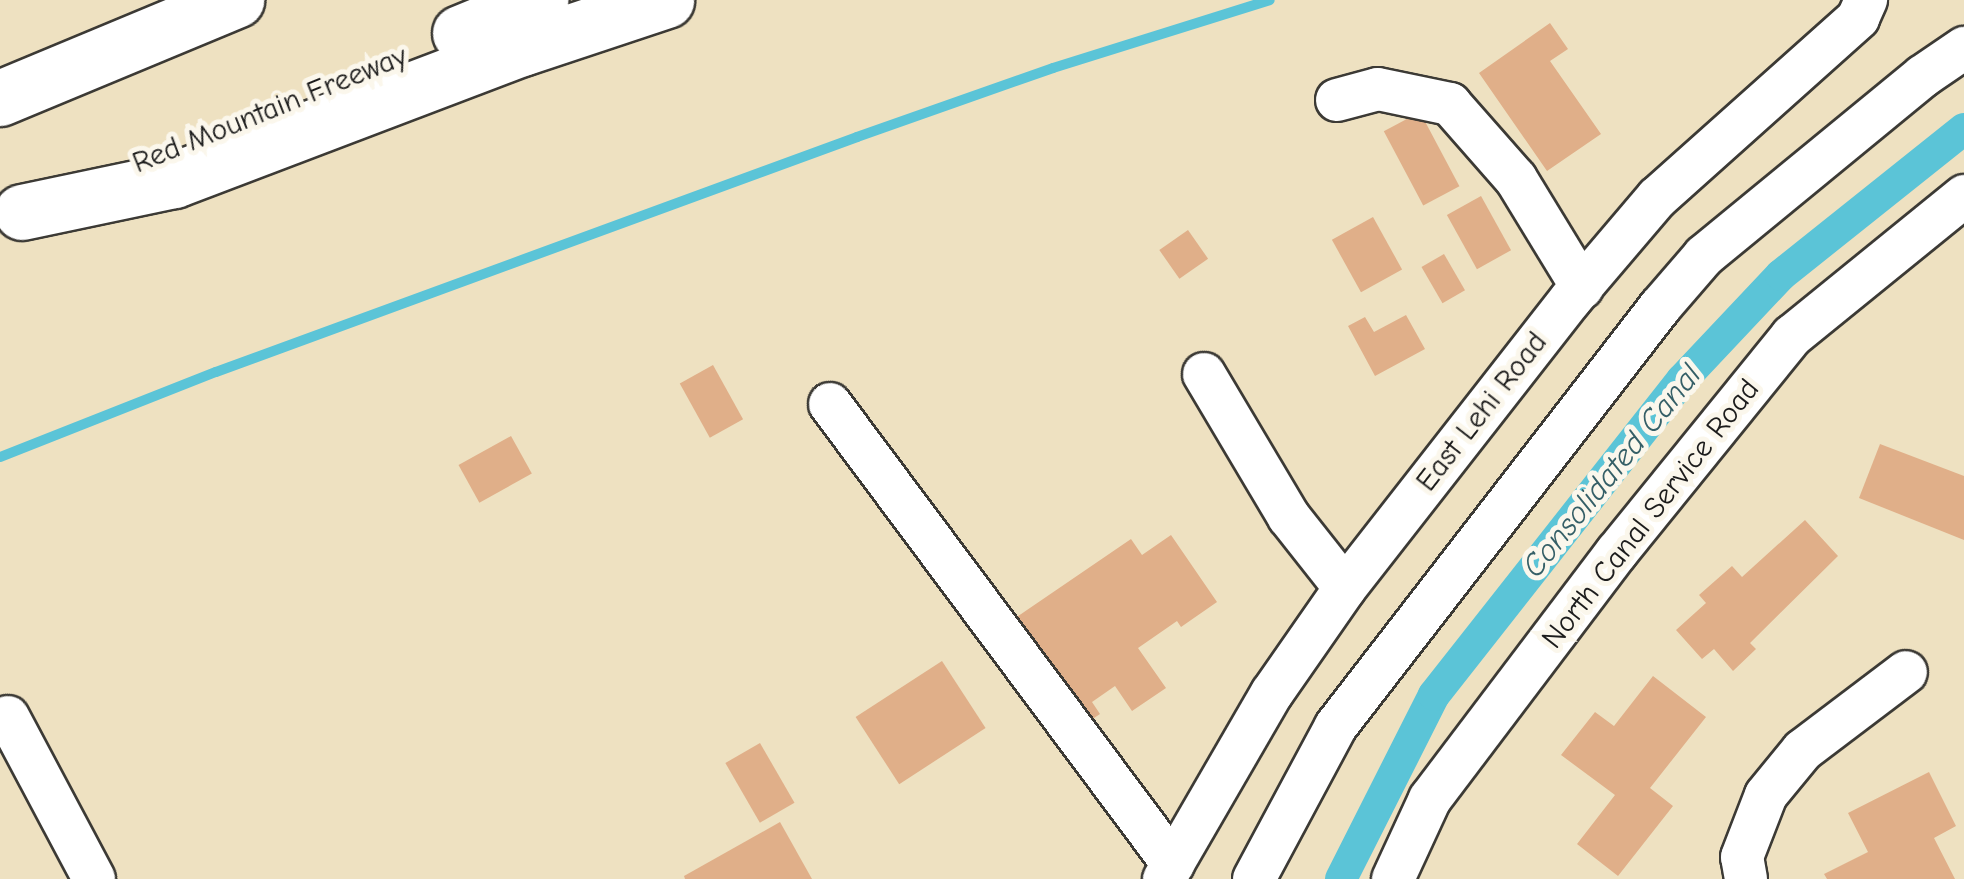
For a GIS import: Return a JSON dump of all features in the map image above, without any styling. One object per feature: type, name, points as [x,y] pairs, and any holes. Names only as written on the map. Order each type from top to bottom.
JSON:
[{"type":"highway","points":[[0,98],[236,0]]},
{"type":"highway","name":"Red Mountain Freeway","points":[[11,216],[540,0]]},
{"type":"highway","points":[[11,216],[174,180],[522,48],[666,0]]},
{"type":"street","name":"East Lehi Road","points":[[1168,872],[1272,693],[1345,588],[1582,286],[1657,198],[1858,18],[1866,0]]},
{"type":"street","points":[[1254,879],[1336,726],[1704,256],[1964,48]]},
{"type":"street","points":[[1337,100],[1378,90],[1450,104],[1516,179],[1582,286]]},
{"type":"street","name":"North Canal Service Road","points":[[1394,879],[1430,800],[1617,552],[1792,336],[1964,196]]},
{"type":"street","points":[[1204,374],[1289,517],[1345,588]]},
{"type":"street","points":[[830,404],[1168,872]]},
{"type":"street","points":[[1746,879],[1742,857],[1766,795],[1803,750],[1906,672]]},
{"type":"street","points":[[8,717],[94,879]]},
{"type":"building","points":[[1550,23],[1568,49],[1550,61],[1601,134],[1547,171],[1479,73]]},
{"type":"building","points":[[1420,112],[1459,186],[1423,205],[1384,131]]},
{"type":"building","points":[[1481,196],[1511,250],[1477,269],[1447,215]]},
{"type":"building","points":[[1373,217],[1402,269],[1361,292],[1332,240]]},
{"type":"building","points":[[1188,230],[1208,259],[1179,279],[1159,250]]},
{"type":"building","points":[[1444,254],[1465,290],[1442,303],[1421,267]]},
{"type":"building","points":[[1406,315],[1425,349],[1375,376],[1348,326],[1365,317],[1374,332]]},
{"type":"building","points":[[713,365],[743,419],[710,438],[680,383]]},
{"type":"building","points":[[511,436],[532,474],[479,503],[459,465]]},
{"type":"building","points":[[1880,444],[1964,476],[1964,540],[1859,498]]},
{"type":"building","points":[[1805,520],[1838,556],[1750,643],[1756,649],[1733,671],[1714,649],[1702,659],[1676,630],[1706,603],[1699,595],[1732,566],[1742,577]]},
{"type":"building","points":[[1171,535],[1217,602],[1181,627],[1177,621],[1138,648],[1166,688],[1132,711],[1115,686],[1092,702],[1100,714],[1082,726],[1011,621],[1131,539],[1142,555]]},
{"type":"building","points":[[942,661],[986,728],[899,784],[856,717]]},
{"type":"building","points":[[1653,676],[1706,717],[1650,788],[1673,806],[1618,876],[1577,844],[1615,795],[1561,755],[1595,712],[1614,726]]},
{"type":"building","points":[[760,743],[795,803],[760,823],[725,763]]},
{"type":"building","points":[[1929,772],[1956,826],[1934,838],[1955,879],[1827,879],[1824,874],[1868,852],[1848,813]]},
{"type":"building","points":[[780,822],[812,879],[685,879],[684,876]]},
{"type":"waterway","points":[[0,457],[216,372],[857,137],[1053,68],[1270,0]]},
{"type":"waterway","name":"Consolidated Canal","points":[[1341,879],[1434,695],[1682,380],[1781,275],[1964,129]]}]
